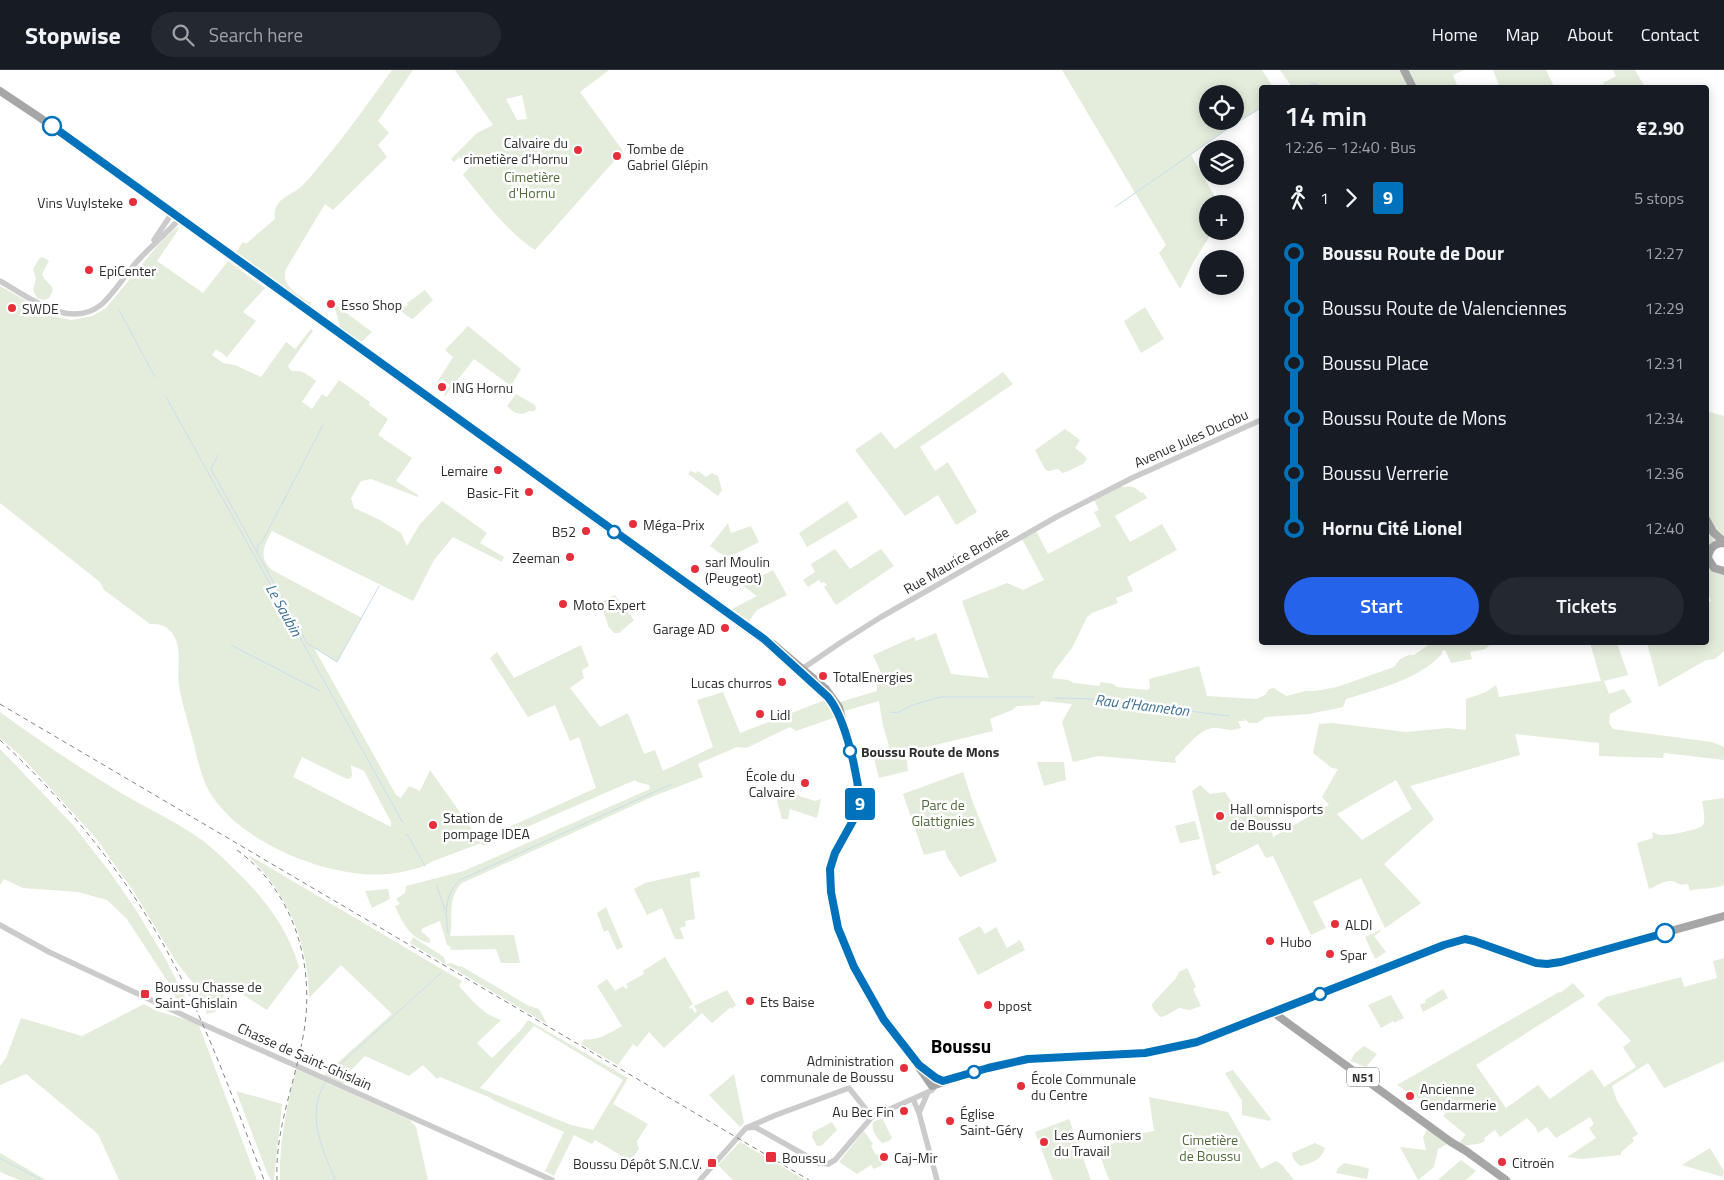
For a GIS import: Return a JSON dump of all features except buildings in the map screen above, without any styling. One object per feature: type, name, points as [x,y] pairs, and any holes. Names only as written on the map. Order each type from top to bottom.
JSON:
[{"type":"main road","points":[[1404,70],[1412,85]]},
{"type":"main road","points":[[0,86],[39,116]]},
{"type":"main road","points":[[0,91],[39,116],[764,639],[828,697],[837,707],[844,729],[853,761],[860,806],[835,853],[830,869],[830,886],[836,920],[850,960],[867,992],[884,1020],[932,1085],[988,1068],[1028,1059],[1113,1055],[1168,1049],[1197,1042],[1458,941],[1468,939],[1532,962],[1549,964],[1724,916]]},
{"type":"main road","points":[[1709,525],[1713,532],[1724,542],[1713,546]]},
{"type":"main road","points":[[1713,532],[1713,546],[1709,554],[1709,562],[1714,568],[1723,571]]},
{"type":"main road","name":"N51","points":[[1274,1013],[1500,1180]]},
{"type":"main road","name":"N51","points":[[1451,1142],[1506,1180]]},
{"type":"street","points":[[148,250],[172,213]]},
{"type":"street","points":[[0,281],[52,310],[66,314],[91,311],[102,303],[148,250],[180,218]]},
{"type":"street","name":"Avenue Jules Ducobu","points":[[1132,478],[1259,421]]},
{"type":"street","name":"Rue Maurice Brohée","points":[[800,670],[840,642],[899,607],[1058,516],[1132,478]]},
{"type":"street","name":"Chasse de Saint-Ghislain","points":[[0,925],[49,952],[192,1020],[552,1180]]},
{"type":"street","points":[[746,1128],[758,1128],[822,1164],[830,1164],[872,1117],[913,1099],[932,1085]]},
{"type":"street","points":[[919,1113],[932,1085]]},
{"type":"street","points":[[700,1180],[746,1128],[849,1088],[872,1117]]},
{"type":"street","points":[[913,1099],[919,1113],[936,1180]]},
{"type":"green space","points":[[392,70],[413,70],[378,121],[389,133],[378,145],[387,157],[333,210],[325,204],[286,269],[285,280],[287,284],[308,302],[311,302],[311,307],[236,252],[243,242],[246,244],[275,219],[276,207],[282,199],[302,186],[312,175],[344,136]]},
{"type":"green space","name":"Cimetière d'Hornu","points":[[455,70],[609,70],[580,92],[623,151],[535,250],[505,225],[463,175],[470,167],[459,157],[454,162],[451,159],[477,133],[493,125]],"holes":[[[522,95],[527,119],[517,120],[506,99]]]},
{"type":"green space","points":[[1062,70],[1262,70],[1272,85],[1259,85],[1259,109],[1244,118],[1244,85],[1199,85],[1199,130],[1226,130],[1212,140],[1199,140],[1199,149],[1191,155],[1199,169],[1199,185],[1208,185],[1214,195],[1199,195],[1199,240],[1207,240],[1201,250],[1199,250],[1180,289],[1159,253],[1166,245]]},
{"type":"green space","points":[[1280,70],[1464,70],[1453,75],[1457,85],[1291,85]]},
{"type":"green space","points":[[1493,70],[1546,70],[1553,85],[1499,85]]},
{"type":"green space","points":[[1613,70],[1635,70],[1644,85],[1604,85],[1603,83],[1616,76]]},
{"type":"green space","points":[[177,227],[179,229],[157,261],[203,293],[228,261],[265,288],[243,312],[256,321],[227,357],[216,349],[212,355],[223,363],[235,365],[261,377],[286,342],[295,349],[311,329],[313,331],[288,366],[291,370],[300,371],[316,381],[302,402],[312,409],[322,394],[327,397],[339,380],[370,402],[369,405],[388,419],[378,435],[412,458],[396,481],[418,495],[418,497],[371,479],[361,481],[351,498],[354,508],[378,519],[401,533],[407,546],[420,524],[442,501],[487,533],[480,543],[504,557],[502,562],[453,537],[434,560],[413,601],[272,531],[267,541],[264,556],[265,561],[272,570],[362,618],[337,662],[314,648],[396,795],[401,798],[409,786],[420,791],[430,770],[481,842],[489,836],[596,788],[579,737],[570,741],[555,705],[528,717],[490,658],[497,652],[514,678],[581,645],[589,666],[582,670],[584,678],[570,688],[600,727],[628,713],[644,754],[655,750],[663,771],[713,747],[697,700],[723,692],[740,733],[825,700],[830,709],[835,708],[840,720],[836,717],[796,731],[790,727],[746,748],[737,747],[702,762],[698,764],[703,777],[654,796],[462,883],[457,889],[452,902],[450,936],[514,935],[520,963],[501,963],[496,949],[451,950],[450,946],[447,945],[440,921],[423,928],[421,931],[430,939],[430,943],[423,941],[408,929],[395,906],[400,904],[396,899],[405,893],[406,886],[464,871],[650,789],[649,785],[635,780],[483,846],[481,843],[416,869],[382,874],[354,873],[325,867],[297,858],[269,845],[244,829],[224,811],[209,791],[203,777],[181,696],[178,650],[172,632],[163,625],[150,624],[104,590],[100,582],[0,503],[0,286],[60,318],[72,320],[92,316],[106,308],[158,245]],"holes":[[[302,757],[347,779],[351,778],[352,775],[351,765],[364,771],[391,822],[391,827],[293,777]]]},
{"type":"green space","points":[[42,257],[49,261],[42,274],[53,290],[49,298],[44,300],[37,298],[33,290],[36,279],[33,269]]},
{"type":"green space","points":[[425,290],[433,300],[412,319],[403,313],[402,309],[408,305],[407,303]]},
{"type":"green space","points":[[337,306],[372,332],[357,346],[337,331],[340,327],[335,308]]},
{"type":"green space","points":[[1145,307],[1164,339],[1141,353],[1124,321]]},
{"type":"green space","points":[[468,326],[521,369],[511,386],[474,359],[445,396],[450,385],[442,379],[434,387],[453,357],[445,350]]},
{"type":"green space","points":[[1003,372],[1013,384],[920,447],[935,471],[948,462],[977,512],[956,525],[938,495],[905,516],[855,450],[881,432],[895,449]]},
{"type":"green space","points":[[516,394],[535,405],[536,409],[523,414],[512,411],[507,406]]},
{"type":"green space","points":[[1709,412],[1724,416],[1724,542],[1713,533],[1714,542],[1709,555]]},
{"type":"green space","points":[[1065,429],[1080,440],[1075,448],[1087,459],[1083,464],[1063,473],[1058,469],[1048,471],[1035,450]]},
{"type":"green space","points":[[690,471],[696,473],[698,471],[706,477],[712,473],[718,476],[722,490],[718,496],[688,474]]},
{"type":"green space","points":[[1120,484],[1122,487],[1132,487],[1141,493],[1143,492],[1147,498],[1115,516],[1130,542],[1162,524],[1177,550],[1127,577],[1133,591],[1116,598],[1118,603],[1092,613],[1087,617],[1072,648],[1055,670],[1052,678],[1068,680],[1074,683],[1099,686],[1101,682],[1113,684],[1117,687],[1147,690],[1150,688],[1149,679],[1199,666],[1207,696],[1256,699],[1265,695],[1269,689],[1274,688],[1287,696],[1305,691],[1337,687],[1394,667],[1400,659],[1414,655],[1428,645],[1490,645],[1485,649],[1470,652],[1472,659],[1451,663],[1445,650],[1442,651],[1442,654],[1421,671],[1384,687],[1346,699],[1343,707],[1309,714],[1266,717],[1257,723],[1249,723],[1244,718],[1245,721],[1238,721],[1241,728],[1230,730],[1211,728],[1205,730],[1194,738],[1175,758],[1176,763],[1098,756],[1073,762],[1062,722],[1072,704],[1042,701],[1039,705],[1017,706],[990,719],[993,731],[906,752],[908,771],[879,778],[873,754],[889,746],[883,726],[879,701],[841,712],[837,703],[877,691],[877,680],[883,677],[873,655],[914,637],[916,641],[936,633],[951,674],[989,678],[962,601],[1007,583],[1023,590],[1044,580],[1021,537],[1035,529],[1048,554],[1101,526],[1094,512],[1099,510],[1093,498]]},
{"type":"green space","points":[[847,501],[858,517],[807,547],[799,533]]},
{"type":"green space","points":[[728,523],[731,533],[751,526],[759,542],[728,559],[710,546]]},
{"type":"green space","points":[[835,549],[850,569],[881,549],[894,566],[836,605],[824,587],[827,585],[824,582],[821,583],[819,580],[808,587],[803,580],[815,572],[811,564]]},
{"type":"green space","points":[[1709,559],[1724,573],[1724,651],[1715,659],[1706,660],[1659,687],[1648,645],[1709,645],[1709,602],[1711,601],[1709,596]]},
{"type":"green space","points":[[773,570],[787,595],[757,610],[749,621],[732,609],[757,596],[743,586]]},
{"type":"green space","points":[[615,595],[634,620],[619,633],[614,633],[608,626],[601,602]]},
{"type":"green space","points":[[1591,645],[1618,645],[1628,675],[1604,681],[1609,694],[1624,689],[1632,702],[1610,714],[1609,723],[1613,729],[1712,742],[1724,747],[1724,760],[1664,753],[1663,758],[1599,756],[1599,743],[1515,734],[1520,755],[1410,786],[1434,819],[1384,864],[1421,903],[1385,928],[1361,878],[1313,902],[1326,928],[1311,935],[1273,856],[1266,858],[1258,844],[1215,865],[1217,871],[1222,872],[1213,876],[1192,791],[1200,785],[1210,794],[1225,792],[1241,816],[1268,808],[1273,837],[1329,805],[1322,797],[1338,769],[1332,768],[1313,753],[1319,724],[1332,723],[1406,732],[1448,728],[1466,730],[1466,699],[1486,692],[1496,685],[1499,697],[1601,681]],"holes":[[[1396,780],[1412,809],[1362,840],[1337,814]]]},
{"type":"green space","points":[[0,712],[85,770],[201,839],[220,855],[264,901],[288,938],[299,967],[267,1010],[226,984],[222,989],[226,992],[215,1012],[207,1014],[195,986],[175,960],[136,895],[96,838],[21,756],[0,738]]},
{"type":"green space","points":[[0,749],[73,825],[109,871],[136,910],[166,960],[190,1007],[179,1005],[168,982],[127,919],[107,900],[78,892],[23,888],[4,879],[0,885]]},
{"type":"green space","points":[[1037,762],[1064,762],[1066,780],[1044,786]]},
{"type":"green space","name":"Parc de Glattignies","points":[[963,772],[973,803],[997,861],[960,877],[947,857],[945,850],[924,855],[903,794]]},
{"type":"green space","points":[[778,787],[787,791],[793,789],[796,795],[815,801],[821,799],[817,818],[790,809],[788,819],[782,819],[774,789]]},
{"type":"green space","points":[[1724,798],[1724,885],[1690,891],[1688,884],[1669,881],[1649,889],[1637,843],[1653,838],[1652,832],[1660,835],[1669,835],[1700,827],[1703,825],[1704,820],[1702,801]]},
{"type":"green space","points":[[1195,821],[1200,839],[1180,843],[1175,826]]},
{"type":"green space","points":[[249,857],[462,981],[459,986],[473,1001],[488,1014],[501,1020],[477,1043],[492,1058],[521,1030],[528,1020],[628,1078],[613,1104],[648,1124],[637,1141],[639,1149],[628,1165],[622,1156],[595,1140],[592,1144],[574,1135],[554,1176],[545,1171],[564,1132],[491,1098],[440,1077],[437,1079],[423,1065],[409,1076],[365,1056],[350,1071],[342,1086],[324,1078],[328,1065],[333,1067],[392,1014],[341,965],[309,998],[305,958],[294,921],[275,887]],"holes":[[[534,1026],[623,1080],[593,1130],[571,1125],[480,1088]]]},
{"type":"green space","points":[[699,871],[700,877],[690,879],[695,919],[685,921],[686,926],[680,928],[684,939],[675,939],[662,908],[647,915],[634,889],[645,883]]},
{"type":"green space","points":[[388,889],[390,899],[372,908],[365,891]]},
{"type":"green space","points":[[606,907],[623,947],[617,950],[608,930],[604,932],[597,913]]},
{"type":"green space","points":[[980,926],[985,934],[996,927],[1007,948],[1020,940],[1025,950],[978,975],[958,938]]},
{"type":"green space","points":[[1380,930],[1374,936],[1386,952],[1375,959],[1365,937]]},
{"type":"green space","points":[[413,937],[444,957],[446,964],[451,963],[461,966],[529,1006],[539,1009],[547,1024],[410,943]]},
{"type":"green space","points":[[665,957],[693,1004],[689,1007],[690,1009],[692,1008],[695,1013],[697,1011],[694,1006],[727,990],[736,1005],[712,1023],[702,1013],[664,1048],[649,1032],[637,1047],[633,1044],[618,1065],[581,1044],[584,1039],[598,1038],[622,1026],[597,986],[607,979],[615,991],[623,986],[626,989],[628,987],[626,984],[644,974],[643,971]]},
{"type":"green space","points":[[1724,958],[1724,1061],[1664,1088],[1648,1063],[1612,1086],[1617,1101],[1638,1134],[1632,1138],[1634,1141],[1621,1152],[1621,1155],[1582,1159],[1567,1157],[1596,1138],[1589,1128],[1594,1124],[1590,1117],[1556,1138],[1547,1127],[1538,1133],[1527,1118],[1500,1137],[1495,1130],[1484,1138],[1485,1141],[1478,1144],[1458,1146],[1466,1135],[1443,1116],[1445,1114],[1444,1111],[1425,1097],[1419,1099],[1397,1085],[1560,993],[1573,983],[1585,996],[1476,1065],[1506,1108],[1538,1085],[1550,1099],[1592,1069],[1604,1087],[1636,1067],[1623,1047],[1631,1041],[1597,1004],[1606,997],[1681,977],[1684,987],[1717,978],[1713,961]]},
{"type":"green space","points":[[1187,968],[1196,987],[1193,989],[1201,1006],[1190,1010],[1179,1008],[1160,1017],[1153,1009],[1152,1004],[1176,978],[1179,972]]},
{"type":"green space","points":[[1443,989],[1448,998],[1423,1012],[1420,1005]]},
{"type":"green space","points":[[1391,995],[1404,1018],[1394,1023],[1393,1021],[1381,1028],[1368,1005]]},
{"type":"green space","points":[[144,1004],[157,1011],[198,1023],[257,1180],[119,1180],[98,1134],[26,1074],[0,1085],[0,1066],[6,1058],[21,1018],[82,1036]]},
{"type":"green space","points":[[1364,1046],[1377,1054],[1366,1067],[1351,1061],[1354,1054]]},
{"type":"green space","points":[[296,1069],[410,1120],[416,1127],[428,1180],[280,1180],[282,1137]]},
{"type":"green space","points":[[1233,1070],[1271,1119],[1270,1121],[1242,1115],[1242,1101],[1225,1073]]},
{"type":"green space","points":[[734,1074],[744,1123],[740,1127],[709,1095]]},
{"type":"green space","points":[[236,1091],[282,1104],[274,1180],[271,1180],[268,1175]]},
{"type":"green space","name":"Cimetière de Boussu","points":[[1149,1097],[1228,1112],[1261,1169],[1276,1161],[1282,1165],[1294,1180],[1109,1180],[1097,1147],[1115,1143],[1114,1139],[1154,1131]]},
{"type":"green space","points":[[882,1118],[892,1138],[882,1143],[874,1133],[873,1122]]},
{"type":"green space","points":[[1069,1119],[1091,1180],[1053,1180],[1035,1132]]},
{"type":"green space","points":[[832,1122],[837,1130],[821,1146],[817,1146],[812,1137],[813,1132]]},
{"type":"green space","points":[[1429,1126],[1451,1142],[1438,1149],[1434,1167],[1418,1180],[1400,1147],[1426,1150],[1423,1137]]},
{"type":"green space","points":[[864,1131],[873,1144],[871,1146],[876,1155],[878,1154],[883,1165],[874,1169],[871,1165],[857,1174],[839,1162]]},
{"type":"green space","points":[[740,1142],[805,1180],[733,1180],[718,1165]]},
{"type":"green space","points":[[1315,1143],[1325,1148],[1321,1155],[1309,1163],[1301,1166],[1298,1164],[1292,1153]]},
{"type":"green space","points":[[1710,1148],[1724,1171],[1723,1177],[1682,1165]]},
{"type":"green space","points":[[0,1153],[46,1180],[19,1180],[0,1172]]},
{"type":"green space","points":[[1461,1160],[1476,1171],[1466,1180],[1438,1180]]},
{"type":"green space","points":[[1344,1163],[1369,1169],[1367,1179],[1336,1173],[1338,1168]]},
{"type":"waterway","points":[[1310,85],[1315,83],[1317,85]]},
{"type":"waterway","points":[[1115,207],[1236,123],[1259,109]]},
{"type":"waterway","name":"Le Saubin","points":[[119,310],[155,377]]},
{"type":"waterway","name":"Le Saubin","points":[[166,397],[403,823]]},
{"type":"waterway","points":[[257,552],[258,545],[262,542],[323,425]]},
{"type":"waterway","name":"Le Saubin","points":[[218,455],[211,469],[307,643],[337,662],[379,586]]},
{"type":"waterway","points":[[231,645],[320,691]]},
{"type":"waterway","name":"Rau d'Hanneton","points":[[890,712],[897,713],[913,705],[940,697],[1034,697]]},
{"type":"waterway","name":"Rau d'Hanneton","points":[[1055,698],[1094,699],[1229,716]]},
{"type":"waterway","points":[[446,913],[450,895],[460,880],[672,784]]},
{"type":"waterway","points":[[407,834],[425,866]]},
{"type":"waterway","points":[[437,886],[445,910]]},
{"type":"waterway","points":[[446,913],[448,933]]},
{"type":"waterway","points":[[328,1078],[337,1067],[441,973]]},
{"type":"waterway","points":[[326,1081],[320,1094],[316,1119],[321,1143],[335,1180]]},
{"type":"waterway","points":[[0,1158],[41,1180]]},
{"type":"railway","points":[[0,704],[809,1180]]},
{"type":"railway","points":[[0,740],[28,767],[79,823],[126,884],[147,916],[184,984],[206,1032],[264,1180]]},
{"type":"railway","points":[[237,850],[258,868],[275,889],[288,911],[298,936],[304,962],[307,988],[306,1015],[302,1042],[285,1110],[279,1144],[277,1180]]},
{"type":"bus line","name":"9","points":[[52,126],[764,639],[828,697],[844,729],[853,761],[860,802],[860,808],[835,853],[830,869],[831,892],[840,935],[854,967],[884,1020],[926,1072],[941,1081],[946,1082],[988,1068],[1035,1058],[1145,1053],[1186,1045],[1274,1013],[1451,942],[1468,939],[1536,963],[1547,964],[1561,962],[1665,933]]},
{"type":"place","name":"Calvaire du cimetière d'Hornu","points":[[578,150]]},
{"type":"place","name":"Tombe de Gabriel Glépin","points":[[617,156]]},
{"type":"place","name":"Vins Vuylsteke","points":[[133,202]]},
{"type":"place","name":"EpiCenter","points":[[89,270]]},
{"type":"place","name":"Esso Shop","points":[[331,304]]},
{"type":"place","name":"SWDE","points":[[12,308]]},
{"type":"place","name":"ING Hornu","points":[[442,387]]},
{"type":"place","name":"Lemaire","points":[[498,470]]},
{"type":"place","name":"Basic-Fit","points":[[529,492]]},
{"type":"place","name":"Méga-Prix","points":[[633,524]]},
{"type":"place","name":"B52","points":[[586,531]]},
{"type":"place","name":"Zeeman","points":[[570,557]]},
{"type":"place","name":"sarl Moulin (Peugeot)","points":[[695,569]]},
{"type":"place","name":"Moto Expert","points":[[563,604]]},
{"type":"place","name":"Garage AD","points":[[725,628]]},
{"type":"place","name":"TotalEnergies","points":[[823,676]]},
{"type":"place","name":"Lucas churros","points":[[782,682]]},
{"type":"place","name":"Lidl","points":[[760,714]]},
{"type":"place","name":"Boussu Route de Mons","points":[[850,751]]},
{"type":"place","name":"École du Calvaire","points":[[805,783]]},
{"type":"place","name":"Hall omnisports de Boussu","points":[[1220,816]]},
{"type":"place","name":"Station de pompage IDEA","points":[[433,825]]},
{"type":"place","name":"ALDI","points":[[1335,924]]},
{"type":"place","name":"Hubo","points":[[1270,941]]},
{"type":"place","name":"Spar","points":[[1330,954]]},
{"type":"place","name":"Boussu Chasse de Saint-Ghislain","points":[[145,994]]},
{"type":"place","name":"Ets Baise","points":[[750,1001]]},
{"type":"place","name":"bpost","points":[[988,1005]]},
{"type":"place","name":"Administration communale de Boussu","points":[[904,1068]]},
{"type":"place","name":"École Communale du Centre","points":[[1021,1086]]},
{"type":"place","name":"Ancienne Gendarmerie","points":[[1410,1096]]},
{"type":"place","name":"Au Bec Fin","points":[[904,1111]]},
{"type":"place","name":"Église Saint-Géry","points":[[950,1121]]},
{"type":"place","name":"Les Aumoniers du Travail","points":[[1044,1142]]},
{"type":"place","name":"Boussu","points":[[771,1157]]},
{"type":"place","name":"Caj-Mir","points":[[884,1157]]},
{"type":"place","name":"Citroën","points":[[1502,1162]]},
{"type":"place","name":"Boussu Dépôt S.N.C.V.","points":[[712,1163]]},
{"type":"district","name":"Boussu","points":[[961,1045]]}]
